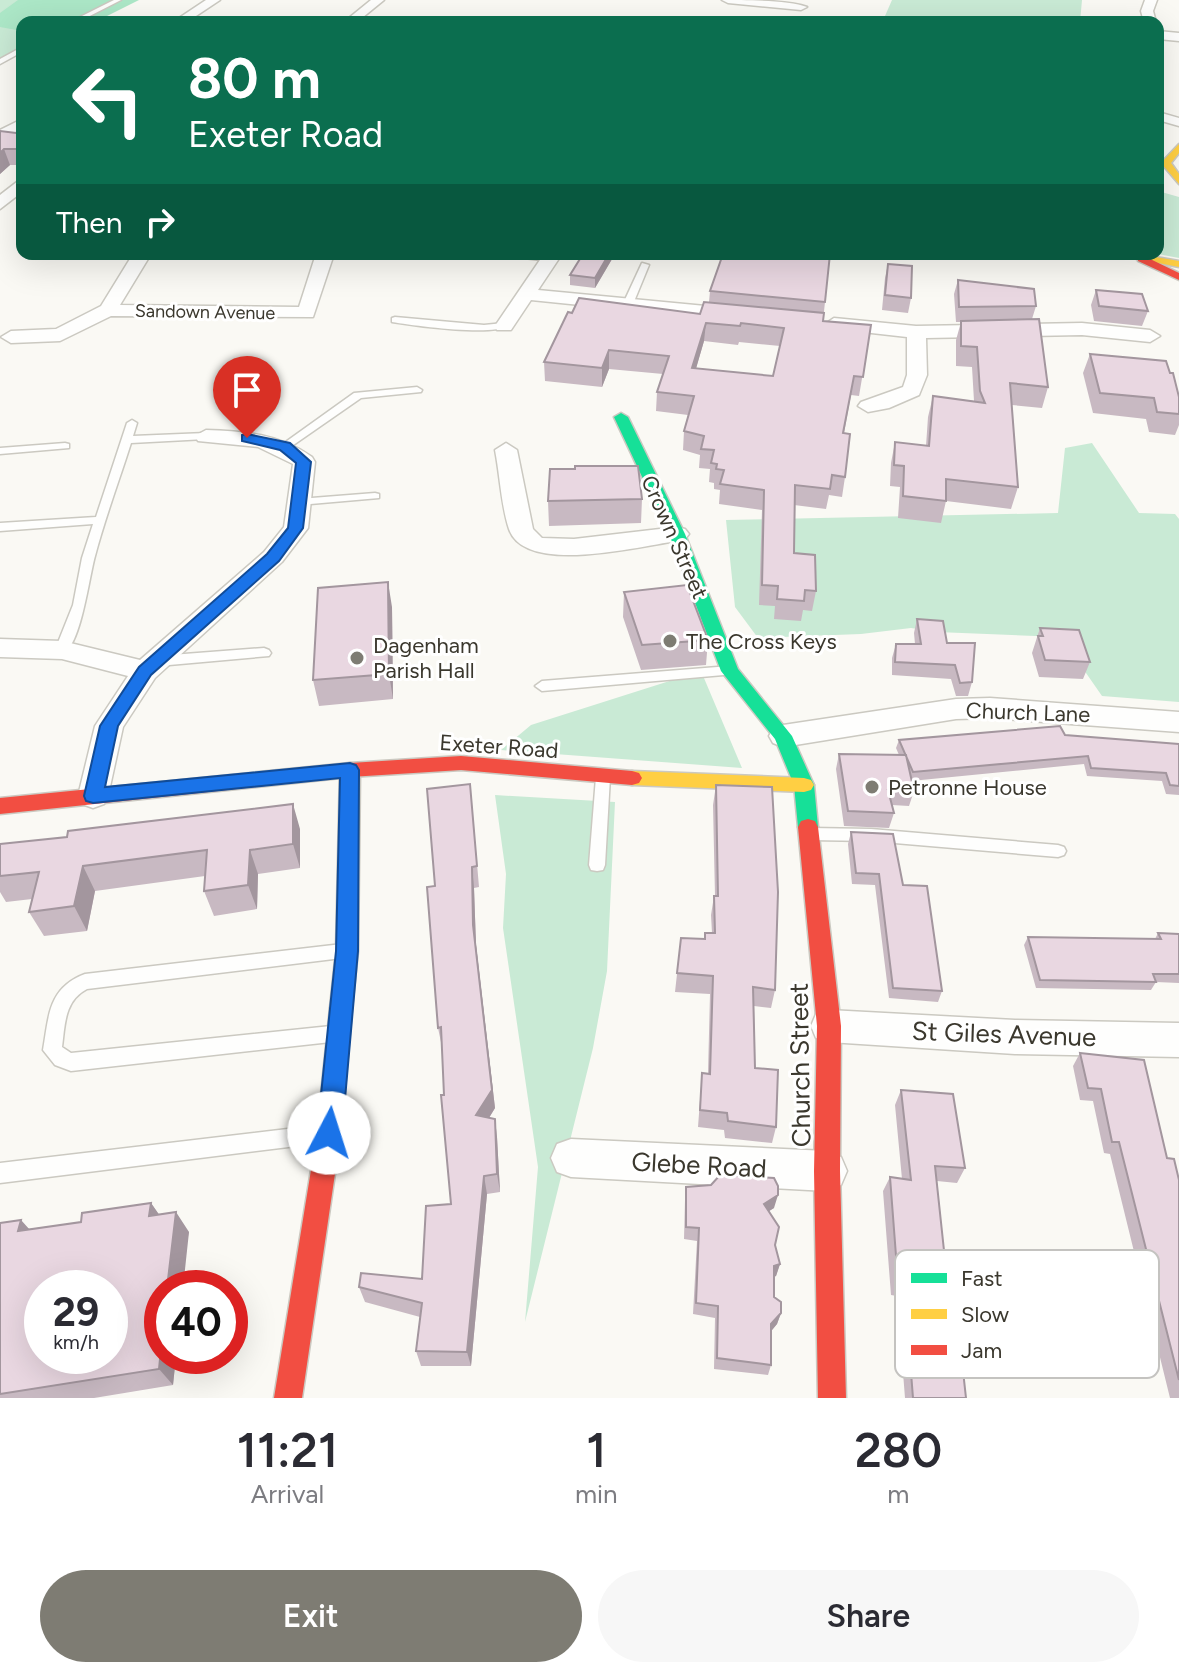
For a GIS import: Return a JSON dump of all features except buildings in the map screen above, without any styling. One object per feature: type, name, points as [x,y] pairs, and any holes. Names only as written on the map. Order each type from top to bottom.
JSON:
[{"type":"street","points":[[189,16],[214,0]]},
{"type":"street","points":[[358,16],[378,0]]},
{"type":"street","points":[[728,0],[804,4]]},
{"type":"street","points":[[1179,147],[1166,163],[1179,181]]},
{"type":"street","points":[[0,204],[16,189]]},
{"type":"street","name":"Sandown Avenue","points":[[108,310],[138,260]]},
{"type":"street","name":"Sandown Avenue","points":[[108,310],[306,313],[323,260]]},
{"type":"street","points":[[504,326],[548,260]]},
{"type":"street","points":[[1144,260],[1179,277]]},
{"type":"street","points":[[1149,260],[1179,264]]},
{"type":"street","points":[[527,294],[763,317]]},
{"type":"street","points":[[11,337],[60,335],[108,310]]},
{"type":"street","points":[[809,322],[916,332],[1082,329],[1150,336]]},
{"type":"street","points":[[868,406],[882,404],[912,391],[917,375],[916,332]]},
{"type":"street","name":"Crown Street","points":[[621,417],[677,534],[730,671],[783,736]]},
{"type":"street","points":[[93,796],[109,726],[152,666],[273,557],[296,528],[304,462],[285,446],[247,438],[206,436]]},
{"type":"street","points":[[506,450],[521,529],[524,537],[532,543],[544,547],[567,546],[677,534]]},
{"type":"street","points":[[0,648],[62,650],[152,666]]},
{"type":"street","name":"Church Lane","points":[[783,736],[956,709],[990,708],[1179,722]]},
{"type":"street","name":"Church Street","points":[[783,736],[804,785],[829,1026],[827,1171],[832,1398]]},
{"type":"street","name":"Exeter Road","points":[[0,806],[350,770],[461,763],[603,777],[804,785]]},
{"type":"street","points":[[288,1398],[329,1133],[347,951],[350,770]]},
{"type":"street","name":"St Giles Avenue","points":[[829,1026],[1015,1037],[1179,1040]]},
{"type":"street","name":"Glebe Road","points":[[571,1158],[827,1171]]},
{"type":"lane","points":[[85,16],[118,0]]},
{"type":"lane","points":[[628,304],[645,265]]},
{"type":"lane","points":[[395,320],[484,328],[504,326]]},
{"type":"lane","points":[[285,446],[358,395],[417,390]]},
{"type":"lane","points":[[62,650],[79,605],[88,558],[132,423]]},
{"type":"lane","points":[[126,440],[206,436]]},
{"type":"lane","points":[[0,451],[65,446]]},
{"type":"lane","points":[[299,502],[375,496]]},
{"type":"lane","points":[[0,527],[100,520]]},
{"type":"lane","points":[[152,666],[264,653]]},
{"type":"lane","points":[[542,686],[730,671]]},
{"type":"lane","points":[[597,865],[603,777]]},
{"type":"lane","points":[[811,834],[927,839],[1058,851]]},
{"type":"lane","points":[[338,1034],[71,1062],[61,1059],[52,1050],[63,995],[72,986],[347,951]]},
{"type":"lane","points":[[0,1173],[329,1133]]},
{"type":"green space","points":[[0,0],[114,0],[47,16],[16,16],[16,49],[0,58]]},
{"type":"green space","points":[[18,0],[139,0],[107,16],[16,16],[16,30],[0,27],[0,13]]},
{"type":"green space","points":[[892,0],[1082,0],[1081,16],[885,16]]},
{"type":"green space","points":[[1164,193],[1179,197],[1179,258],[1164,255]]},
{"type":"green space","points":[[1092,443],[1139,513],[1175,514],[1179,519],[1179,702],[1102,696],[1061,637],[937,632],[911,628],[861,634],[758,638],[735,607],[726,520],[1058,513],[1065,448]]},
{"type":"green space","points":[[701,671],[742,768],[501,750],[531,725]]},
{"type":"green space","points":[[495,795],[615,802],[607,971],[593,1048],[525,1322],[538,1167],[503,928],[506,874]]},
{"type":"traffic: fast","points":[[621,417],[677,534],[730,671],[783,736],[804,785],[808,827]]},
{"type":"traffic: slow","points":[[1179,147],[1166,163],[1179,181]]},
{"type":"traffic: slow","points":[[1155,260],[1179,264]]},
{"type":"traffic: slow","points":[[341,1008],[347,951],[350,770]]},
{"type":"traffic: slow","points":[[632,778],[804,785]]},
{"type":"traffic: jam","points":[[1144,260],[1179,277]]},
{"type":"traffic: jam","points":[[0,806],[350,770],[461,763],[632,778]]},
{"type":"traffic: jam","points":[[808,827],[829,1026],[827,1171],[832,1398]]},
{"type":"traffic: jam","points":[[288,1398],[329,1133],[341,1008]]},
{"type":"place","name":"The Cross Keys","points":[[670,641]]},
{"type":"place","name":"Dagenham Parish Hall","points":[[357,658]]},
{"type":"place","name":"Petronne House","points":[[872,787]]},
{"type":"route","points":[[247,438],[285,446],[304,462],[296,528],[273,557],[145,671],[109,726],[93,796],[350,770],[346,862],[347,951],[329,1133]]}]
